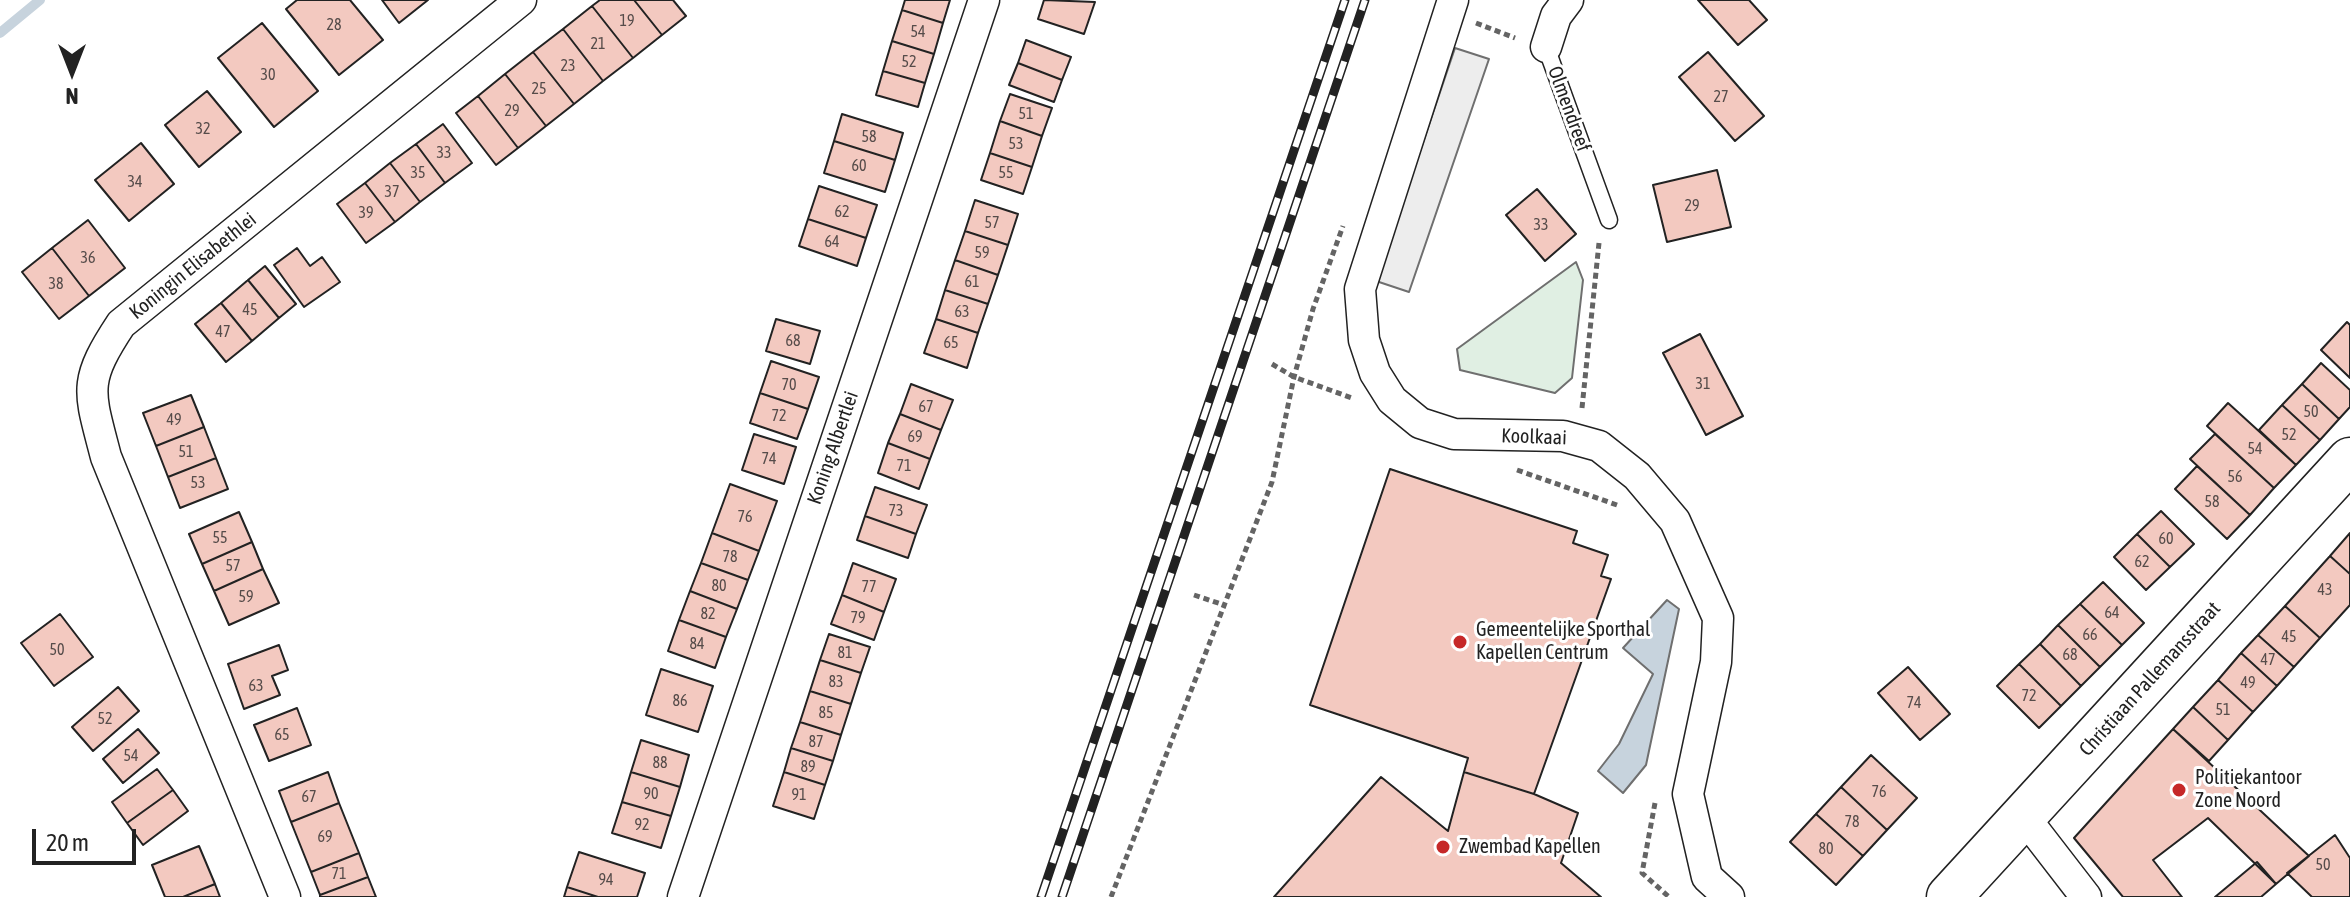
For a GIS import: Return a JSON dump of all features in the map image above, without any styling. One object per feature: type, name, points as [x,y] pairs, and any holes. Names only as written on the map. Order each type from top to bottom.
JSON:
[{"type":"street","name":"Koningin Elisabethlei","points":[[285,897],[106,457],[90,398],[97,361],[121,324],[521,0]]},
{"type":"street","name":"Koning Albertlei","points":[[683,897],[984,0]]},
{"type":"street","name":"Olmendreef","points":[[1546,47],[1556,16],[1568,0]]},
{"type":"street","name":"Koolkaai","points":[[1451,6],[1360,289],[1364,340],[1375,373],[1392,400],[1420,423],[1454,434],[1579,439],[1599,446],[1637,476],[1675,521],[1718,618],[1716,662],[1688,794],[1707,877],[1729,897]]},
{"type":"street","name":"Christiaan Pallemansstraat","points":[[1949,897],[2025,818],[2350,460]]},
{"type":"street","points":[[2025,818],[2086,897]]},
{"type":"lane","name":"Olmendreef","points":[[1546,47],[1609,220]]},
{"type":"path","points":[[1451,6],[1546,47]]},
{"type":"path","points":[[1579,439],[1600,237],[1609,220]]},
{"type":"path","points":[[1272,364],[1294,377],[1365,403]]},
{"type":"path","points":[[1511,467],[1621,507]]},
{"type":"path","points":[[1111,897],[1272,482]]},
{"type":"path","points":[[1194,595],[1224,605]]},
{"type":"path","points":[[1656,795],[1642,873],[1669,897]]},
{"type":"green space","points":[[1576,262],[1583,280],[1572,378],[1555,393],[1460,370],[1457,349]]},
{"type":"shaded area","points":[[1455,48],[1489,59],[1409,292],[1376,281]]},
{"type":"shaded area","points":[[1667,600],[1679,609],[1646,765],[1623,793],[1598,771],[1619,744],[1653,674],[1623,648]]},
{"type":"building","points":[[297,0],[350,0],[383,40],[339,75],[286,9]]},
{"type":"building","points":[[382,0],[428,0],[399,23]]},
{"type":"building","points":[[600,0],[634,0],[662,35],[633,58],[592,6]]},
{"type":"building","points":[[634,0],[673,0],[686,16],[662,35]]},
{"type":"building","points":[[905,0],[950,0],[943,23],[902,10]]},
{"type":"building","points":[[1044,0],[1095,2],[1084,34],[1038,19]]},
{"type":"building","points":[[1698,0],[1749,0],[1767,20],[1738,45]]},
{"type":"building","points":[[592,6],[633,58],[603,81],[563,29]]},
{"type":"building","points":[[902,10],[943,23],[934,54],[892,41]]},
{"type":"building","points":[[262,23],[318,91],[274,127],[218,58]]},
{"type":"building","points":[[563,29],[603,81],[574,104],[533,52]]},
{"type":"building","points":[[1026,40],[1071,57],[1062,80],[1018,63]]},
{"type":"building","points":[[892,41],[934,54],[925,83],[883,71]]},
{"type":"building","points":[[533,52],[574,104],[546,126],[505,74]]},
{"type":"building","points":[[1708,52],[1764,116],[1735,141],[1679,77]]},
{"type":"building","points":[[1018,63],[1062,80],[1054,102],[1009,85]]},
{"type":"building","points":[[883,71],[925,83],[918,107],[876,95]]},
{"type":"building","points":[[505,74],[546,126],[518,148],[478,96]]},
{"type":"building","points":[[207,91],[241,132],[199,167],[165,125]]},
{"type":"building","points":[[1010,94],[1052,108],[1042,136],[1000,121]]},
{"type":"building","points":[[478,96],[518,148],[496,165],[456,113]]},
{"type":"building","points":[[842,114],[903,133],[895,160],[834,141]]},
{"type":"building","points":[[1000,121],[1042,136],[1032,167],[990,153]]},
{"type":"building","points":[[443,124],[472,163],[445,183],[416,144]]},
{"type":"building","points":[[834,141],[895,160],[885,192],[824,173]]},
{"type":"building","points":[[141,143],[174,184],[129,221],[95,180]]},
{"type":"building","points":[[416,144],[445,183],[420,202],[390,163]]},
{"type":"building","points":[[990,153],[1032,167],[1023,194],[981,180]]},
{"type":"building","points":[[390,163],[420,202],[395,222],[365,183]]},
{"type":"building","points":[[1717,170],[1731,227],[1667,242],[1653,185]]},
{"type":"building","points":[[365,183],[395,222],[366,243],[337,204]]},
{"type":"building","points":[[819,186],[877,205],[866,238],[808,219]]},
{"type":"building","points":[[1537,189],[1576,234],[1545,261],[1506,215]]},
{"type":"building","points":[[975,200],[1018,214],[1008,245],[965,231]]},
{"type":"building","points":[[808,219],[866,238],[857,266],[799,246]]},
{"type":"building","points":[[88,220],[125,268],[89,296],[52,248]]},
{"type":"building","points":[[965,231],[1008,245],[998,275],[955,260]]},
{"type":"building","points":[[52,248],[89,296],[59,319],[22,272]]},
{"type":"building","points":[[297,248],[310,266],[322,257],[340,282],[304,307],[274,265]]},
{"type":"building","points":[[955,260],[998,275],[988,304],[945,290]]},
{"type":"building","points":[[265,266],[296,304],[279,318],[248,280]]},
{"type":"building","points":[[248,280],[279,318],[252,341],[221,303]]},
{"type":"building","points":[[945,290],[988,304],[978,333],[936,319]]},
{"type":"building","points":[[221,303],[252,341],[226,362],[195,324]]},
{"type":"building","points":[[776,319],[820,331],[810,364],[766,351]]},
{"type":"building","points":[[936,319],[978,333],[967,368],[924,353]]},
{"type":"building","points":[[2347,322],[2350,325],[2350,378],[2321,350]]},
{"type":"building","points":[[1700,334],[1743,416],[1706,435],[1663,353]]},
{"type":"building","points":[[771,361],[819,377],[808,409],[760,393]]},
{"type":"building","points":[[2321,363],[2350,390],[2350,407],[2339,419],[2302,384]]},
{"type":"building","points":[[911,384],[953,400],[941,430],[900,414]]},
{"type":"building","points":[[2302,384],[2339,419],[2320,440],[2282,405]]},
{"type":"building","points":[[760,393],[808,409],[797,439],[750,423]]},
{"type":"building","points":[[191,395],[204,427],[156,446],[143,413]]},
{"type":"building","points":[[2228,403],[2296,465],[2274,488],[2207,426]]},
{"type":"building","points":[[2282,405],[2320,440],[2296,465],[2259,430]]},
{"type":"building","points":[[900,414],[941,430],[930,459],[888,443]]},
{"type":"building","points":[[204,427],[216,458],[168,477],[156,446]]},
{"type":"building","points":[[754,434],[796,447],[784,484],[742,470]]},
{"type":"building","points":[[2215,434],[2274,488],[2250,515],[2190,459]]},
{"type":"building","points":[[888,443],[930,459],[919,489],[878,473]]},
{"type":"building","points":[[216,458],[228,489],[180,508],[168,477]]},
{"type":"building","points":[[2197,466],[2250,515],[2227,539],[2175,489]]},
{"type":"building","name":"Gemeentelijke Sporthal Kapellen Centrum","points":[[1390,469],[1577,531],[1573,543],[1608,555],[1601,576],[1611,579],[1534,794],[1464,772],[1468,758],[1310,705]]},
{"type":"building","points":[[730,484],[777,501],[759,551],[712,533]]},
{"type":"building","points":[[875,487],[927,505],[916,534],[865,516]]},
{"type":"building","points":[[2161,511],[2194,544],[2170,567],[2137,534]]},
{"type":"building","points":[[239,512],[252,542],[202,564],[189,534]]},
{"type":"building","points":[[865,516],[916,534],[908,558],[857,540]]},
{"type":"building","points":[[712,533],[759,551],[748,580],[701,563]]},
{"type":"building","points":[[2350,533],[2350,574],[2330,556]]},
{"type":"building","points":[[2137,534],[2170,567],[2146,590],[2114,557]]},
{"type":"building","points":[[252,542],[263,569],[214,591],[202,564]]},
{"type":"building","points":[[2330,556],[2350,574],[2350,605],[2320,638],[2285,606]]},
{"type":"building","points":[[701,563],[748,580],[737,609],[690,591]]},
{"type":"building","points":[[853,563],[896,579],[884,612],[842,595]]},
{"type":"building","points":[[263,569],[279,603],[229,625],[214,591]]},
{"type":"building","points":[[2103,582],[2144,623],[2122,645],[2080,604]]},
{"type":"building","points":[[690,591],[737,609],[726,637],[679,620]]},
{"type":"building","points":[[842,595],[884,612],[874,640],[831,624]]},
{"type":"building","points":[[2080,604],[2122,645],[2100,667],[2058,625]]},
{"type":"building","points":[[2285,606],[2320,638],[2294,667],[2258,635]]},
{"type":"building","points":[[60,614],[93,657],[54,686],[21,643]]},
{"type":"building","points":[[679,620],[726,637],[715,668],[668,651]]},
{"type":"building","points":[[2058,625],[2100,667],[2081,686],[2040,644]]},
{"type":"building","points":[[829,634],[870,647],[861,673],[820,660]]},
{"type":"building","points":[[2258,635],[2294,667],[2277,686],[2241,653]]},
{"type":"building","points":[[2040,644],[2081,686],[2061,706],[2019,664]]},
{"type":"building","points":[[279,645],[288,670],[272,676],[280,695],[244,709],[228,664]]},
{"type":"building","points":[[2241,653],[2277,686],[2253,712],[2218,680]]},
{"type":"building","points":[[820,660],[861,673],[851,704],[810,691]]},
{"type":"building","points":[[2019,664],[2061,706],[2039,728],[1997,686]]},
{"type":"building","points":[[1908,667],[1950,714],[1920,740],[1878,693]]},
{"type":"building","points":[[661,669],[713,686],[698,732],[646,715]]},
{"type":"building","points":[[2218,680],[2253,712],[2228,740],[2193,707]]},
{"type":"building","points":[[118,687],[139,711],[93,751],[72,727]]},
{"type":"building","points":[[810,691],[851,704],[841,735],[800,722]]},
{"type":"building","points":[[2193,707],[2228,740],[2209,761],[2173,729]]},
{"type":"building","points":[[297,708],[311,745],[269,761],[254,725]]},
{"type":"building","points":[[800,722],[841,735],[833,761],[791,748]]},
{"type":"building","points":[[138,729],[159,753],[123,783],[103,759]]},
{"type":"building","name":"Politiekantoor Zone Noord","points":[[2173,729],[2309,856],[2276,884],[2208,818],[2153,860],[2182,897],[2123,897],[2074,838]]},
{"type":"building","points":[[641,740],[689,755],[680,787],[631,772]]},
{"type":"building","points":[[791,748],[833,761],[825,785],[784,772]]},
{"type":"building","points":[[1871,755],[1917,798],[1887,830],[1841,787]]},
{"type":"building","points":[[157,769],[173,790],[127,823],[112,802]]},
{"type":"building","points":[[328,772],[339,803],[291,822],[279,791]]},
{"type":"building","points":[[631,772],[680,787],[671,816],[622,802]]},
{"type":"building","points":[[784,772],[825,785],[814,819],[773,806]]},
{"type":"building","name":"Zwembad Kapellen","points":[[1464,772],[1534,794],[1578,813],[1561,863],[1601,897],[1274,897],[1381,777],[1448,831]]},
{"type":"building","points":[[1841,787],[1887,830],[1863,856],[1816,814]]},
{"type":"building","points":[[173,790],[188,811],[143,845],[127,823]]},
{"type":"building","points":[[622,802],[671,816],[661,848],[612,833]]},
{"type":"building","points":[[339,803],[359,853],[311,872],[291,822]]},
{"type":"building","points":[[1816,814],[1863,856],[1836,885],[1790,842]]},
{"type":"building","points":[[2335,835],[2350,858],[2350,897],[2312,897],[2287,873]]},
{"type":"building","points":[[199,846],[215,884],[183,897],[165,897],[152,865]]},
{"type":"building","points":[[579,852],[645,873],[637,897],[598,897],[567,887]]},
{"type":"building","points":[[359,853],[368,877],[320,895],[311,872]]},
{"type":"building","points":[[2257,862],[2276,884],[2261,897],[2215,897]]},
{"type":"building","points":[[368,877],[376,897],[320,897],[320,895]]},
{"type":"building","points":[[215,884],[220,897],[183,897]]},
{"type":"building","points":[[567,887],[598,897],[564,897]]},
{"type":"waterway","points":[[0,33],[40,0]]},
{"type":"railway","points":[[1041,897],[1345,0]]},
{"type":"railway","points":[[1062,897],[1365,0]]},
{"type":"place","name":"Gemeentelijke Sporthal Kapellen Centrum","points":[[1460,642]]},
{"type":"place","name":"Politiekantoor Zone Noord","points":[[2179,790]]},
{"type":"place","name":"Zwembad Kapellen","points":[[1443,847]]}]
